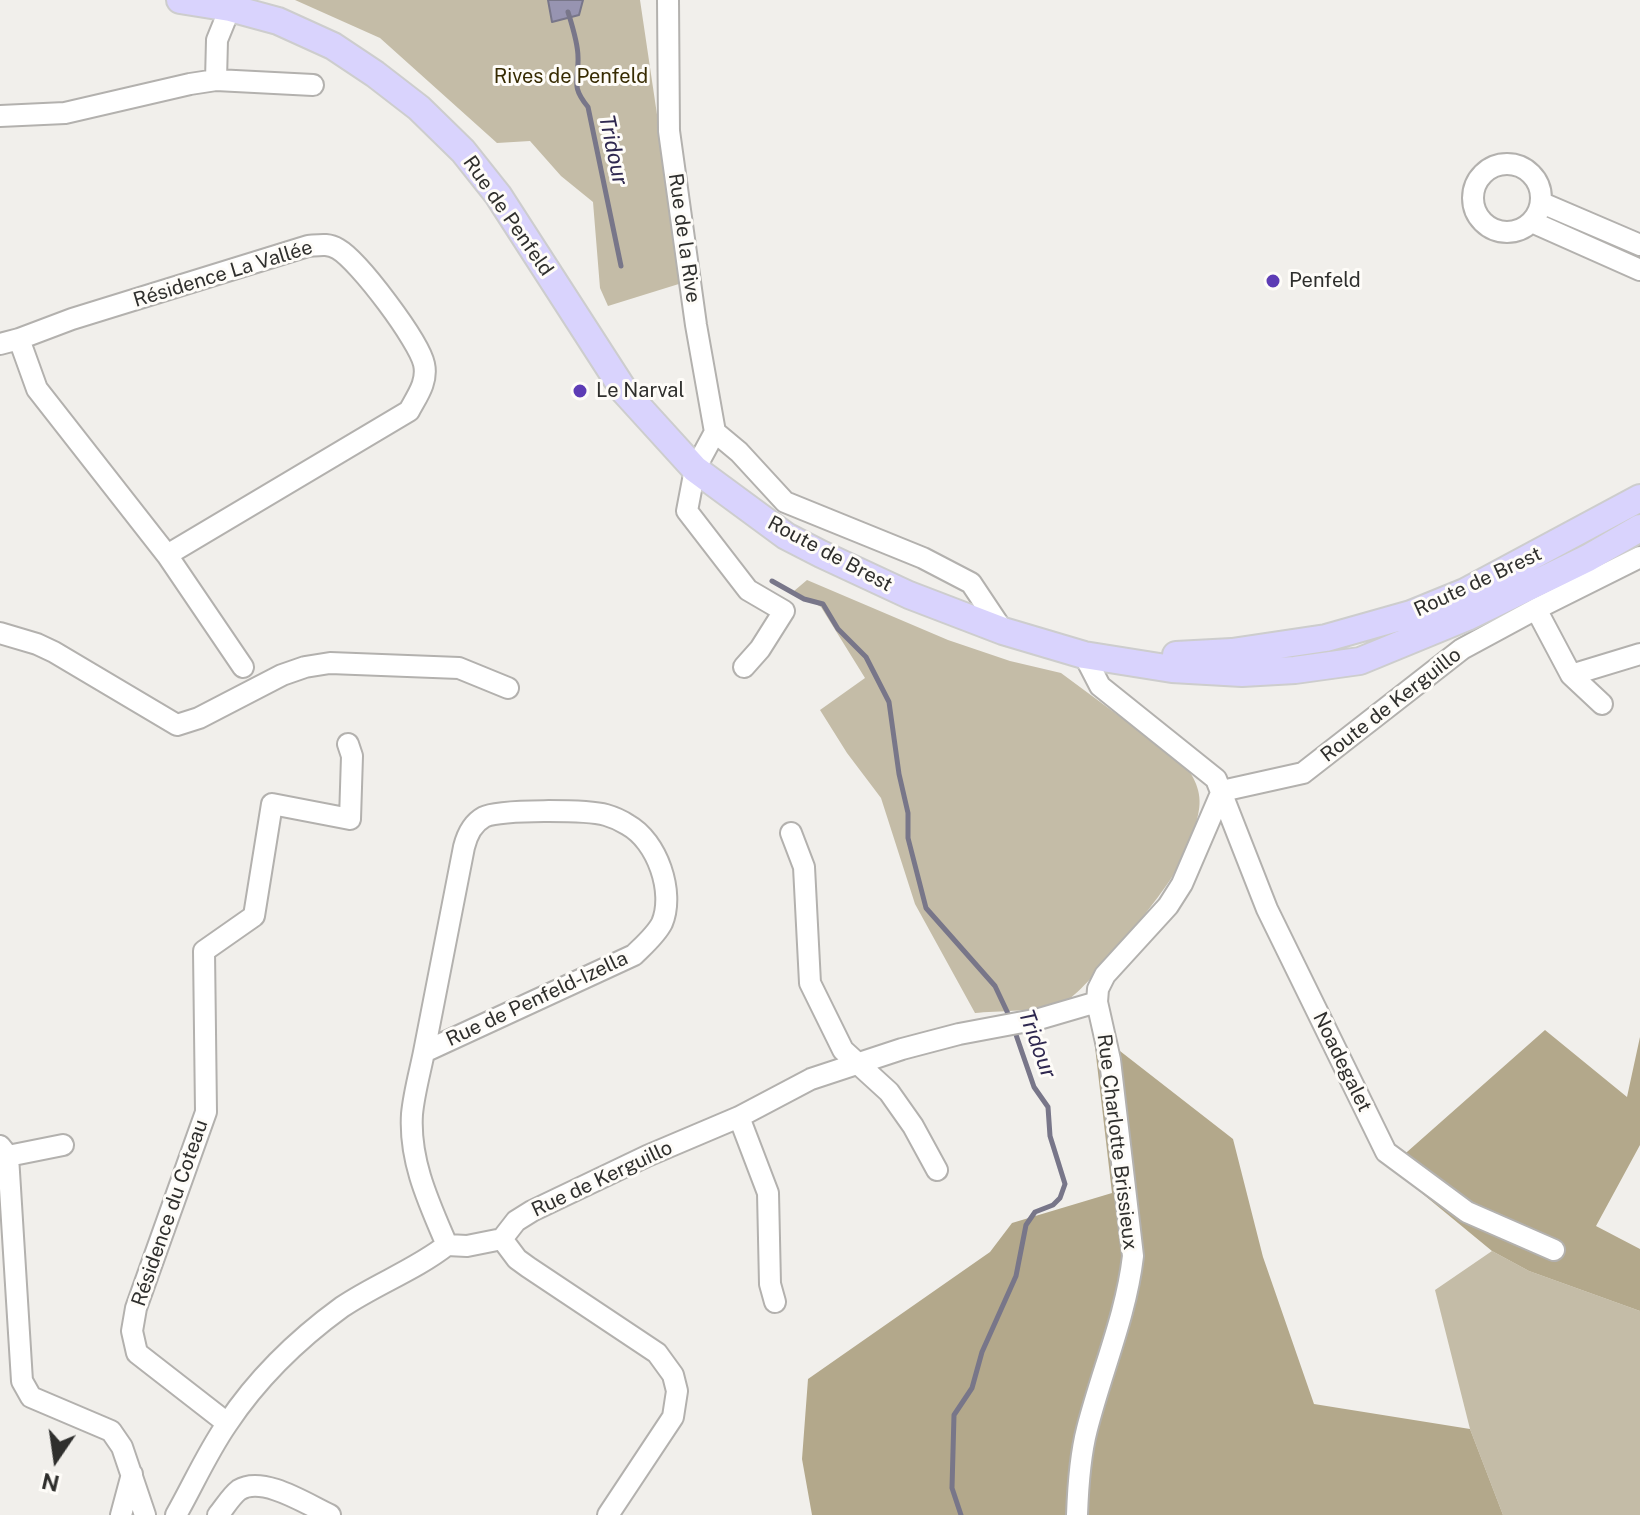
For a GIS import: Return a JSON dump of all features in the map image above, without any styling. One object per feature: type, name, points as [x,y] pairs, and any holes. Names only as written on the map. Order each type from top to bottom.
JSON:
[{"type":"main road","name":"Rue de Penfeld","points":[[180,0],[230,8],[278,21],[333,46],[419,108],[463,151],[498,195],[625,392],[695,469]]},
{"type":"main road","name":"Route de Brest","points":[[695,469],[798,542],[909,595],[1003,631],[1084,655],[1172,669],[1242,673],[1360,661],[1467,617],[1588,558],[1640,528]]},
{"type":"main road","name":"Route de Brest","points":[[1115,658],[1232,652],[1310,641],[1411,614],[1465,592],[1640,498]]},
{"type":"street","name":"Rue de la Rive","points":[[668,0],[669,131],[696,325],[715,432]]},
{"type":"street","points":[[216,80],[217,40],[230,8]]},
{"type":"street","points":[[0,116],[65,113],[216,80],[313,85]]},
{"type":"street","points":[[1503,164],[1517,165],[1535,177],[1542,203],[1532,222],[1516,232],[1504,233],[1491,229],[1480,219],[1473,198],[1475,185],[1482,175],[1503,164]]},
{"type":"street","points":[[1542,203],[1640,245]]},
{"type":"street","points":[[1532,222],[1640,270]]},
{"type":"street","name":"Résidence La Vallée","points":[[167,555],[409,411],[423,385],[425,367],[418,345],[342,251],[328,244],[308,246],[72,319],[10,342],[37,389],[167,555],[243,667]]},
{"type":"street","points":[[744,667],[760,649],[784,611],[748,590],[687,511],[695,469],[715,432],[739,452],[785,502],[923,558],[971,583],[1003,631]]},
{"type":"street","name":"Route de Kerguillo","points":[[1222,791],[1303,773],[1462,649],[1640,557]]},
{"type":"street","points":[[1536,609],[1571,675],[1602,704]]},
{"type":"street","points":[[0,633],[54,652],[177,725],[199,718],[282,675],[330,663],[459,668],[508,688]]},
{"type":"street","points":[[1571,675],[1640,654]]},
{"type":"street","points":[[1084,655],[1100,686],[1216,779],[1222,791],[1182,884],[1168,906],[1105,975],[1098,989],[1097,1002]]},
{"type":"street","name":"Résidence du Coteau","points":[[227,1423],[137,1353],[132,1331],[136,1308],[206,1112],[204,951],[254,916],[272,804],[350,819],[352,756],[348,744]]},
{"type":"street","name":"Noadegalet","points":[[1222,791],[1267,909],[1386,1152],[1467,1212],[1554,1250]]},
{"type":"street","name":"Rue de Penfeld-Izella","points":[[424,1052],[634,955],[648,941],[662,922],[665,896],[662,869],[650,846],[631,826],[607,815],[588,812],[505,813],[484,816],[471,829],[464,847],[412,1113],[421,1184],[447,1245]]},
{"type":"street","points":[[791,833],[804,867],[810,983],[843,1050],[889,1092],[913,1126],[937,1170]]},
{"type":"street","name":"Rue de Kerguillo","points":[[502,1239],[516,1221],[532,1211],[647,1156],[739,1117],[811,1079],[917,1045],[1039,1019],[1097,1002]]},
{"type":"street","name":"Rue Charlotte Brissieux","points":[[1077,1515],[1086,1431],[1119,1328],[1133,1256],[1110,1060],[1097,1002]]},
{"type":"street","points":[[739,1117],[768,1193],[770,1284],[775,1302]]},
{"type":"street","points":[[63,1145],[4,1151],[22,1381],[31,1397],[111,1431],[122,1447],[145,1515]]},
{"type":"street","points":[[176,1515],[227,1423],[298,1341],[344,1306],[430,1258],[447,1245],[467,1246],[502,1239],[517,1259],[657,1353],[673,1375],[677,1391],[673,1417],[608,1515]]},
{"type":"street","points":[[121,1515],[132,1474]]},
{"type":"street","points":[[218,1515],[239,1491],[255,1485],[270,1487],[330,1515]]},
{"type":"green space","name":"Rives de Penfeld","points":[[295,0],[640,0],[682,283],[608,306],[600,288],[593,202],[561,176],[530,141],[497,143],[380,38]]},
{"type":"green space","points":[[807,580],[948,640],[1010,661],[1061,673],[1184,764],[1192,775],[1199,794],[1199,808],[1191,839],[1176,870],[1102,967],[1060,1005],[975,1013],[915,904],[881,798],[820,710],[865,678],[821,607],[794,591]]},
{"type":"green space","points":[[1492,1251],[1529,1271],[1640,1311],[1640,1515],[1503,1515],[1470,1429],[1435,1290]]},
{"type":"shaded area","name":"Rives de Penfeld","points":[[548,0],[583,0],[579,15],[552,22]]},
{"type":"shaded area","points":[[1093,1030],[1233,1139],[1263,1257],[1314,1404],[1470,1429],[1503,1515],[812,1515],[802,1459],[808,1379],[990,1252],[1012,1223],[1112,1193]]},
{"type":"shaded area","points":[[1545,1030],[1627,1097],[1640,1037],[1640,1145],[1596,1226],[1640,1249],[1640,1311],[1529,1271],[1492,1251],[1390,1167]]},
{"type":"waterway","name":"Tridour","points":[[568,12],[578,52],[577,88],[588,107],[621,266]]},
{"type":"waterway","name":"Tridour","points":[[772,581],[804,599],[823,604],[838,629],[866,657],[889,702],[908,813],[908,838],[926,908],[995,986],[1011,1020]]},
{"type":"waterway","name":"Tridour","points":[[961,1515],[952,1488],[954,1415],[972,1388],[982,1352],[1016,1276],[1026,1225],[1035,1212],[1053,1205],[1060,1198],[1065,1184],[1050,1136],[1048,1107],[1034,1087],[1014,1029]]},
{"type":"place","name":"Penfeld","points":[[1273,281]]},
{"type":"place","name":"Le Narval","points":[[580,391]]}]
